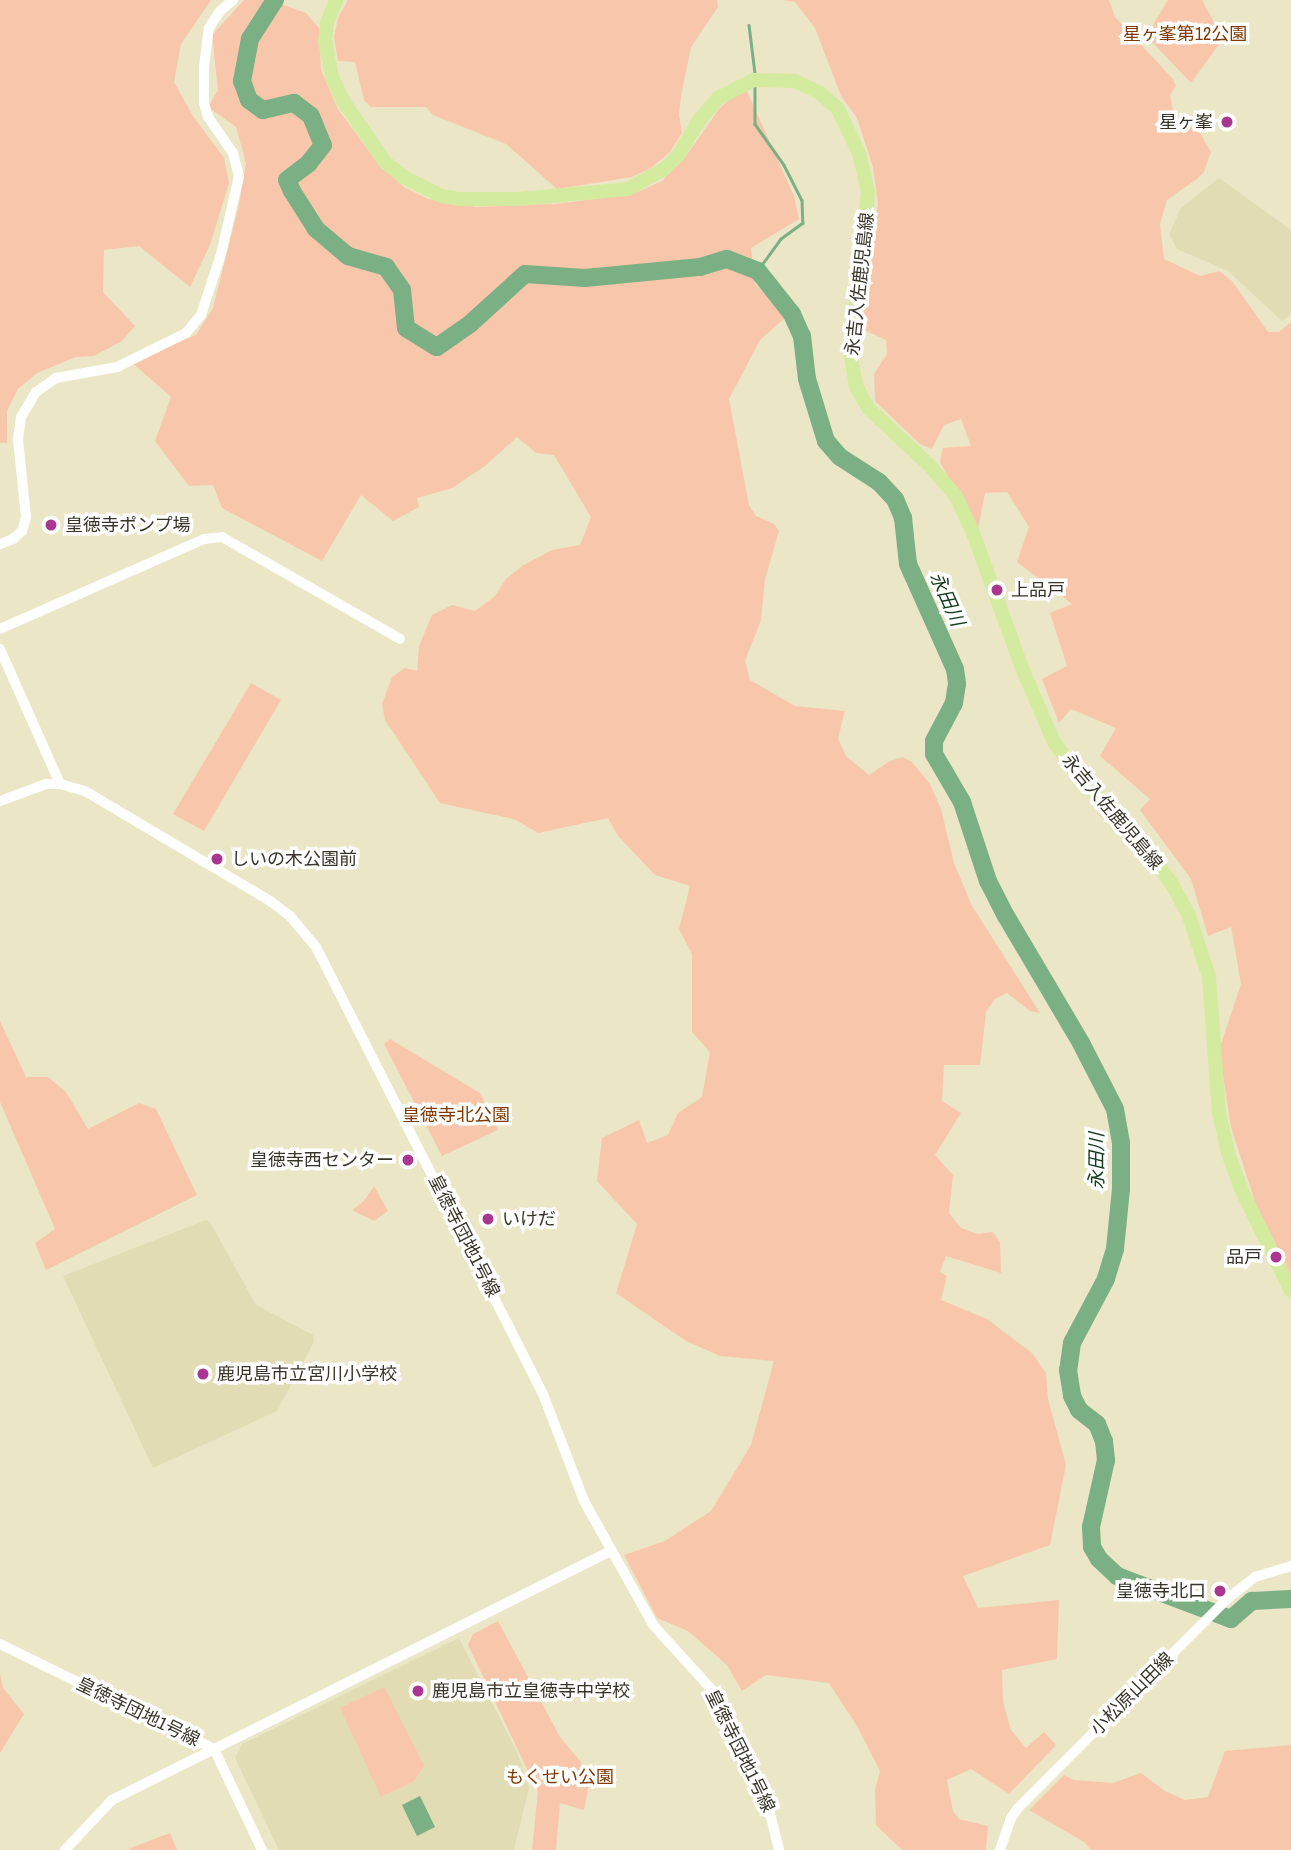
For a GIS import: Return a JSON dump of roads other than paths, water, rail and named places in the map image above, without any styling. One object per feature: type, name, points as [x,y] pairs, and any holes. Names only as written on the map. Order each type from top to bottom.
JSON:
[{"type":"main road","name":"永吉入佐鹿児島線","points":[[336,0],[327,23],[325,41],[332,77],[343,101],[385,162],[402,176],[442,196],[459,199],[519,200],[628,189],[644,182],[671,163],[685,147],[700,119],[718,98],[754,80],[787,79],[818,92],[838,109],[859,153],[868,192],[851,355],[856,386],[869,409],[929,465],[956,496],[972,530],[1026,679],[1054,742],[1083,782],[1144,847],[1170,881],[1188,913],[1209,977],[1219,1112],[1228,1153],[1246,1201],[1291,1291]]},
{"type":"street","points":[[0,544],[13,539],[22,531],[26,517],[18,439],[21,418],[36,392],[56,378],[117,367],[187,333],[201,315],[221,254],[239,176],[233,153],[208,117],[204,103],[204,67],[209,28],[220,11],[233,0]]},
{"type":"street","points":[[0,629],[204,539],[222,537],[400,639]]},
{"type":"street","points":[[0,649],[60,784]]},
{"type":"street","name":"皇徳寺団地1号線","points":[[0,801],[33,786],[60,784],[94,797],[270,901],[290,916],[316,947],[543,1394],[574,1479],[611,1551],[654,1626],[712,1690],[767,1801],[779,1850]]},
{"type":"street","points":[[65,1850],[112,1800],[611,1551]]},
{"type":"street","name":"小松原山田線","points":[[1000,1850],[1011,1818],[1018,1808],[1227,1599],[1255,1577],[1291,1566]]},
{"type":"street","name":"皇徳寺団地1号線","points":[[0,1644],[214,1749],[262,1850]]},
{"type":"waterway","name":"永田川","points":[[275,0],[250,39],[242,81],[249,100],[263,110],[294,103],[311,116],[323,145],[308,164],[287,180],[292,191],[316,229],[348,256],[386,267],[402,290],[406,328],[437,347],[470,324],[525,274],[585,278],[700,267],[727,259],[758,271],[792,314],[802,336],[807,379],[826,441],[840,457],[879,482],[895,499],[903,518],[908,564],[955,669],[957,684],[954,703],[934,741],[934,754],[962,802],[988,881],[1081,1043],[1115,1109],[1121,1143],[1121,1189],[1115,1249],[1106,1279],[1072,1343],[1068,1370],[1072,1396],[1079,1410],[1097,1424],[1104,1441],[1106,1460],[1091,1527],[1092,1547],[1099,1559],[1117,1576],[1231,1619],[1252,1601],[1291,1599]]},
{"type":"waterway","points":[[749,25],[755,73]]},
{"type":"waterway","points":[[755,83],[755,124],[784,165],[802,200],[803,223],[781,239],[758,271]]},
{"type":"place","name":"星ヶ峯","points":[[1227,122]]},
{"type":"place","name":"皇徳寺ポンプ場","points":[[51,525]]},
{"type":"place","name":"上品戸","points":[[997,590]]},
{"type":"place","name":"しいの木公園前","points":[[217,859]]},
{"type":"place","name":"皇徳寺西センター","points":[[408,1160]]},
{"type":"place","name":"いけだ","points":[[488,1219]]},
{"type":"place","name":"品戸","points":[[1276,1257]]},
{"type":"place","name":"鹿児島市立宮川小学校","points":[[203,1374]]},
{"type":"place","name":"皇徳寺北口","points":[[1220,1591]]},
{"type":"place","name":"鹿児島市立皇徳寺中学校","points":[[418,1691]]},
{"type":"park label","name":"星ヶ峯第12公園","points":[[1185,34]]},
{"type":"park label","name":"皇徳寺北公園","points":[[456,1115]]},
{"type":"park label","name":"もくせい公園","points":[[560,1777]]}]
